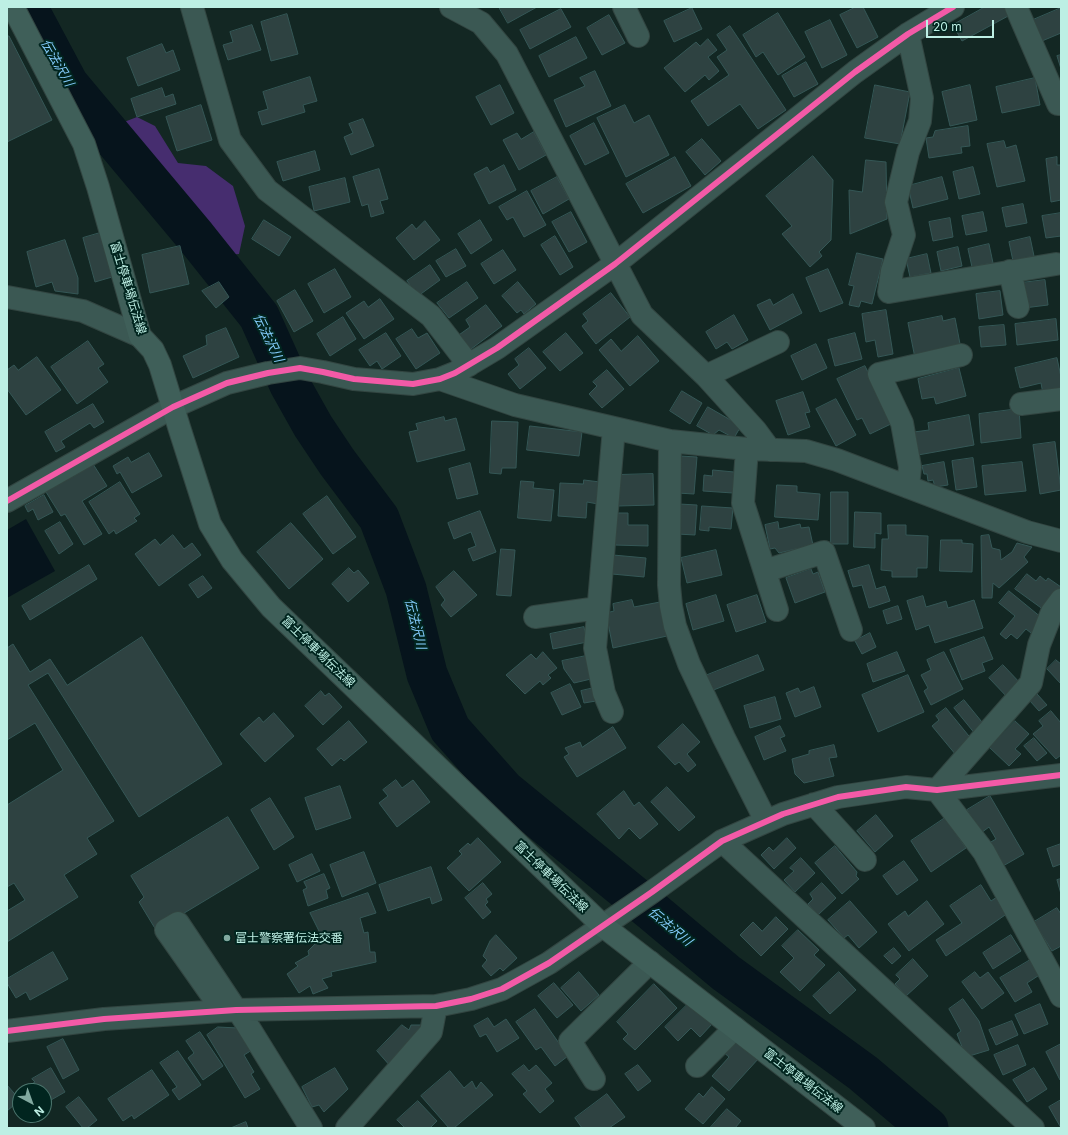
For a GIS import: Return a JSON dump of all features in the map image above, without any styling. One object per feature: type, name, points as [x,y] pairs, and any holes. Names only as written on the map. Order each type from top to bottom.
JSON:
[{"type":"main road","name":"富士停車場伝法線","points":[[13,7],[84,144],[98,187],[140,336],[153,350],[160,365],[178,427],[210,524],[232,560],[271,607],[610,920],[650,962],[864,1128]]},
{"type":"street","points":[[192,7],[230,140],[267,190],[431,316],[469,366]]},
{"type":"street","points":[[452,7],[481,23],[507,54],[642,315],[706,376],[756,431],[770,450]]},
{"type":"street","points":[[624,7],[638,36]]},
{"type":"street","points":[[7,501],[173,407],[227,383],[268,373],[300,368],[354,379],[413,384],[440,379],[469,366],[498,348],[615,264],[855,72],[908,34],[926,14],[953,7]]},
{"type":"street","points":[[1016,7],[1058,104],[1061,104]]},
{"type":"street","points":[[908,34],[922,98],[920,121],[908,152],[896,202],[904,235],[892,271],[889,292],[1056,264]]},
{"type":"street","points":[[1010,271],[1018,307]]},
{"type":"street","points":[[7,297],[83,311],[140,336]]},
{"type":"street","points":[[706,376],[778,342]]},
{"type":"street","points":[[908,487],[910,467],[902,422],[879,374],[961,355]]},
{"type":"street","points":[[440,379],[515,405],[670,440],[748,449],[806,451],[837,460],[1027,532],[1061,541]]},
{"type":"street","points":[[1021,404],[1061,399]]},
{"type":"street","points":[[612,712],[604,694],[595,648],[614,428]]},
{"type":"street","points":[[670,440],[669,585],[675,626],[689,664],[766,821]]},
{"type":"street","points":[[748,449],[744,503],[777,610]]},
{"type":"street","points":[[765,572],[824,552],[851,630]]},
{"type":"street","points":[[938,790],[1031,682],[1039,645],[1052,612],[1061,600]]},
{"type":"street","points":[[535,617],[598,608]]},
{"type":"street","points":[[7,1031],[104,1019],[232,1010],[436,1006],[471,999],[502,988],[549,963],[652,892],[722,841],[783,814],[838,797],[906,788],[938,790],[1061,775]]},
{"type":"street","points":[[938,790],[984,852],[1061,996]]},
{"type":"street","points":[[814,804],[865,860]]},
{"type":"street","points":[[722,841],[1032,1128]]},
{"type":"street","points":[[594,1079],[570,1041],[650,962]]},
{"type":"street","points":[[347,1128],[431,1032],[436,1006]]},
{"type":"street","points":[[232,1010],[311,1128]]},
{"type":"street","points":[[697,1066],[735,1028]]},
{"type":"shaded area","points":[[137,117],[155,126],[178,163],[206,166],[233,186],[245,226],[239,254],[203,257],[131,188],[106,129]]},
{"type":"shaded area","points":[[26,519],[55,571],[7,598],[7,530]]},
{"type":"building","points":[[499,7],[537,7],[508,23]]},
{"type":"building","points":[[856,7],[863,7],[878,37],[857,48],[840,15]]},
{"type":"building","points":[[985,7],[1005,7],[1010,15],[962,41],[953,25]]},
{"type":"building","points":[[692,8],[702,29],[674,42],[664,21]]},
{"type":"building","points":[[1061,8],[1061,33],[1042,41],[1033,20]]},
{"type":"building","points":[[561,9],[571,27],[530,49],[520,30]]},
{"type":"building","points":[[778,13],[805,57],[778,75],[763,52],[756,57],[743,35]]},
{"type":"building","points":[[287,14],[298,54],[271,61],[261,22]]},
{"type":"building","points":[[609,15],[625,43],[602,55],[587,28]]},
{"type":"building","points":[[830,20],[847,55],[822,68],[805,32]]},
{"type":"building","points":[[252,25],[261,50],[228,60],[223,45],[233,42],[230,32]]},
{"type":"building","points":[[730,26],[786,110],[758,129],[740,104],[708,126],[691,101],[729,75],[717,57],[727,50],[717,35]]},
{"type":"building","points":[[7,36],[9,36],[52,120],[7,142]]},
{"type":"building","points":[[576,37],[587,58],[549,77],[539,56]]},
{"type":"building","points":[[708,39],[717,50],[708,57],[719,71],[709,80],[705,75],[685,92],[664,68],[696,42],[700,46]]},
{"type":"building","points":[[162,44],[166,53],[173,50],[180,70],[138,86],[127,58]]},
{"type":"building","points":[[1061,55],[1061,69],[1057,56]]},
{"type":"building","points":[[806,62],[818,84],[794,97],[782,76]]},
{"type":"building","points":[[595,71],[611,106],[566,127],[554,100],[585,86],[580,78]]},
{"type":"building","points":[[310,77],[317,101],[303,105],[305,112],[262,125],[258,112],[268,109],[263,92]]},
{"type":"building","points":[[1035,78],[1040,105],[1002,113],[996,87]]},
{"type":"building","points":[[500,85],[514,113],[491,125],[476,97]]},
{"type":"building","points":[[875,85],[910,92],[900,144],[865,138]]},
{"type":"building","points":[[970,85],[977,120],[950,126],[942,92]]},
{"type":"building","points":[[162,88],[165,97],[173,94],[176,104],[137,117],[131,99]]},
{"type":"building","points":[[201,105],[212,140],[177,151],[166,117]]},
{"type":"building","points":[[625,105],[634,123],[649,115],[669,155],[626,177],[597,118]]},
{"type":"building","points":[[363,119],[374,146],[351,155],[344,137],[353,133],[349,124]]},
{"type":"building","points":[[594,123],[609,153],[585,165],[570,136]]},
{"type":"building","points":[[968,126],[970,146],[961,147],[962,153],[929,158],[926,138],[933,137],[935,131]]},
{"type":"building","points":[[534,132],[546,155],[519,170],[503,140],[517,133],[521,139]]},
{"type":"building","points":[[702,139],[721,161],[705,175],[686,152]]},
{"type":"building","points":[[1004,141],[1006,148],[1016,145],[1025,181],[997,187],[987,144]]},
{"type":"building","points":[[315,151],[320,170],[283,181],[277,162]]},
{"type":"building","points":[[813,156],[833,180],[831,240],[819,252],[822,256],[810,267],[782,234],[792,226],[766,196]]},
{"type":"building","points":[[675,157],[691,186],[643,213],[626,184]]},
{"type":"building","points":[[1057,157],[1057,165],[1061,165],[1061,200],[1051,202],[1046,159]]},
{"type":"building","points":[[866,160],[886,162],[887,219],[850,234],[849,190],[862,192]]},
{"type":"building","points":[[504,165],[516,190],[489,204],[474,174],[487,167],[490,172]]},
{"type":"building","points":[[973,167],[980,194],[959,199],[953,172]]},
{"type":"building","points":[[379,169],[388,199],[380,201],[384,213],[371,217],[368,204],[362,206],[353,177]]},
{"type":"building","points":[[557,177],[569,199],[543,214],[531,191]]},
{"type":"building","points":[[942,177],[948,199],[913,208],[908,186]]},
{"type":"building","points":[[345,178],[350,202],[314,211],[309,187]]},
{"type":"building","points":[[527,191],[546,225],[524,237],[513,217],[507,220],[499,207]]},
{"type":"building","points":[[1023,204],[1027,223],[1006,227],[1002,208]]},
{"type":"building","points":[[571,212],[587,242],[569,252],[552,222]]},
{"type":"building","points":[[983,212],[987,231],[966,235],[962,216]]},
{"type":"building","points":[[1061,213],[1061,236],[1046,238],[1042,216]]},
{"type":"building","points":[[950,218],[953,237],[933,241],[929,222]]},
{"type":"building","points":[[264,220],[291,237],[279,256],[252,239]]},
{"type":"building","points":[[480,220],[492,240],[471,254],[458,234]]},
{"type":"building","points":[[425,221],[440,240],[414,260],[396,238],[412,224],[416,229]]},
{"type":"building","points":[[100,233],[112,277],[95,282],[83,238]]},
{"type":"building","points":[[555,236],[573,267],[560,275],[541,245]]},
{"type":"building","points":[[1030,237],[1034,256],[1013,261],[1009,242]]},
{"type":"building","points":[[65,240],[78,278],[78,294],[55,291],[52,282],[36,287],[27,252]]},
{"type":"building","points":[[989,244],[993,263],[972,267],[968,249]]},
{"type":"building","points":[[180,246],[189,284],[150,293],[142,255]]},
{"type":"building","points":[[958,247],[962,266],[941,271],[937,252]]},
{"type":"building","points":[[456,249],[466,266],[446,277],[436,261]]},
{"type":"building","points":[[503,250],[516,270],[494,284],[481,264]]},
{"type":"building","points":[[857,253],[883,259],[872,304],[861,301],[859,307],[849,305],[854,286],[849,285]]},
{"type":"building","points":[[927,254],[931,273],[910,277],[906,259]]},
{"type":"building","points":[[430,265],[440,280],[418,296],[407,281]]},
{"type":"building","points":[[335,269],[351,297],[324,313],[308,284]]},
{"type":"building","points":[[828,269],[843,303],[820,312],[806,278]]},
{"type":"building","points":[[1045,280],[1048,305],[1024,308],[1021,283]]},
{"type":"building","points":[[219,282],[229,297],[216,308],[202,291]]},
{"type":"building","points":[[467,282],[478,298],[449,318],[437,303]]},
{"type":"building","points":[[518,282],[536,304],[524,314],[521,310],[517,313],[502,296]]},
{"type":"building","points":[[295,290],[313,321],[294,332],[277,301]]},
{"type":"building","points":[[1000,291],[1003,315],[979,319],[976,294]]},
{"type":"building","points":[[611,293],[630,317],[596,344],[582,326],[588,321],[583,314]]},
{"type":"building","points":[[793,294],[802,313],[770,330],[757,305],[770,299],[773,305]]},
{"type":"building","points":[[380,299],[394,319],[364,339],[346,313],[364,301],[368,307]]},
{"type":"building","points":[[486,305],[502,326],[467,352],[456,337],[470,327],[466,320]]},
{"type":"building","points":[[886,310],[893,354],[878,357],[875,340],[866,342],[862,314]]},
{"type":"building","points":[[734,315],[748,340],[732,349],[727,342],[716,349],[706,332]]},
{"type":"building","points":[[942,316],[943,321],[955,318],[961,349],[915,358],[908,323]]},
{"type":"building","points":[[343,317],[356,339],[330,356],[317,334]]},
{"type":"building","points":[[1056,319],[1058,340],[1017,345],[1015,324]]},
{"type":"building","points":[[1004,325],[1006,345],[981,347],[979,327]]},
{"type":"building","points":[[226,328],[239,357],[193,378],[183,356],[207,345],[206,336]]},
{"type":"building","points":[[412,329],[418,338],[427,333],[440,353],[416,369],[396,339]]},
{"type":"building","points":[[386,333],[401,356],[382,369],[377,361],[370,366],[359,350]]},
{"type":"building","points":[[566,333],[583,353],[560,371],[543,352]]},
{"type":"building","points":[[855,333],[862,359],[835,366],[828,340]]},
{"type":"building","points":[[638,336],[659,361],[630,386],[599,350],[611,339],[621,351]]},
{"type":"building","points":[[88,341],[104,364],[98,368],[108,382],[77,404],[51,367]]},
{"type":"building","points":[[816,344],[827,368],[802,380],[791,356]]},
{"type":"building","points":[[529,348],[546,368],[520,389],[508,374],[519,365],[515,359]]},
{"type":"building","points":[[37,357],[61,390],[26,415],[7,389],[7,370],[14,365],[18,370]]},
{"type":"building","points":[[1057,358],[1061,377],[1061,390],[1043,394],[1041,383],[1020,388],[1015,368]]},
{"type":"building","points":[[865,366],[893,423],[870,434],[862,418],[857,420],[837,379]]},
{"type":"building","points":[[959,368],[966,396],[936,404],[934,397],[922,399],[918,379]]},
{"type":"building","points":[[607,370],[624,389],[602,408],[589,394],[597,386],[593,382]]},
{"type":"building","points":[[682,391],[702,403],[690,424],[670,411]]},
{"type":"building","points":[[803,392],[810,412],[805,413],[810,427],[788,435],[776,401]]},
{"type":"building","points":[[836,399],[856,435],[836,446],[816,409]]},
{"type":"building","points":[[93,404],[104,422],[94,428],[90,423],[61,441],[65,447],[56,452],[45,432]]},
{"type":"building","points":[[708,407],[741,426],[734,438],[719,430],[713,435],[697,426]]},
{"type":"building","points":[[1019,409],[1021,438],[981,443],[979,414]]},
{"type":"building","points":[[969,415],[974,445],[918,455],[914,432],[929,430],[928,423]]},
{"type":"building","points":[[444,417],[445,421],[456,418],[465,450],[417,462],[409,432],[418,430],[416,424]]},
{"type":"building","points":[[492,421],[518,422],[516,468],[502,468],[501,474],[490,473]]},
{"type":"building","points":[[530,426],[582,432],[579,456],[527,450]]},
{"type":"building","points":[[1055,442],[1061,490],[1040,494],[1033,445]]},
{"type":"building","points":[[149,453],[162,476],[132,493],[120,472],[117,474],[113,466],[128,457],[131,462]]},
{"type":"building","points":[[680,456],[697,457],[694,494],[677,493]]},
{"type":"building","points":[[973,458],[977,487],[956,490],[952,461]]},
{"type":"building","points":[[944,462],[948,485],[935,487],[933,480],[928,481],[927,474],[924,474],[922,466]]},
{"type":"building","points":[[1022,462],[1026,491],[985,495],[982,466]]},
{"type":"building","points":[[470,463],[478,494],[457,499],[449,469]]},
{"type":"building","points":[[93,464],[107,486],[82,501],[102,534],[84,545],[65,514],[61,516],[46,492]]},
{"type":"building","points":[[713,470],[734,472],[733,493],[703,491],[704,475],[712,476]]},
{"type":"building","points":[[653,474],[654,505],[618,506],[617,475]]},
{"type":"building","points":[[584,480],[600,482],[598,504],[587,502],[586,518],[558,516],[560,483],[583,484]]},
{"type":"building","points":[[521,481],[534,482],[533,488],[554,490],[551,521],[518,518]]},
{"type":"building","points":[[120,482],[140,514],[134,518],[137,521],[116,534],[114,530],[109,534],[89,502]]},
{"type":"building","points":[[777,485],[797,486],[797,492],[820,494],[818,520],[775,517]]},
{"type":"building","points":[[831,492],[848,492],[848,544],[831,544]]},
{"type":"building","points":[[44,495],[53,512],[38,520],[33,509],[28,512],[25,506]]},
{"type":"building","points":[[327,496],[356,537],[333,554],[303,514]]},
{"type":"building","points":[[679,504],[697,505],[695,535],[677,534]]},
{"type":"building","points":[[702,506],[733,508],[731,529],[709,527],[709,531],[700,530]]},
{"type":"building","points":[[480,511],[496,552],[473,561],[468,549],[476,546],[471,532],[454,539],[448,523]]},
{"type":"building","points":[[855,512],[881,513],[881,534],[875,533],[875,548],[854,547]]},
{"type":"building","points":[[614,513],[628,513],[628,525],[648,525],[648,546],[614,545]]},
{"type":"building","points":[[60,522],[73,544],[59,554],[45,531]]},
{"type":"building","points":[[778,522],[779,529],[800,524],[801,528],[809,527],[813,545],[779,553],[775,548],[770,549],[765,525]]},
{"type":"building","points":[[291,523],[323,559],[289,589],[257,552]]},
{"type":"building","points":[[888,525],[906,525],[906,535],[928,536],[927,568],[917,568],[917,577],[892,577],[892,571],[881,570],[882,539],[888,539]]},
{"type":"building","points":[[173,535],[184,549],[192,543],[201,555],[159,586],[135,554],[155,539],[160,545]]},
{"type":"building","points":[[989,535],[992,548],[1000,550],[1001,560],[1012,552],[1017,543],[1032,547],[1024,557],[1028,562],[999,588],[993,583],[992,598],[982,598],[981,536]]},
{"type":"building","points":[[941,540],[962,540],[962,543],[973,544],[972,572],[940,571]]},
{"type":"building","points":[[501,549],[515,550],[511,596],[497,595]]},
{"type":"building","points":[[716,550],[722,575],[687,583],[681,558]]},
{"type":"building","points":[[613,555],[646,558],[644,577],[612,574]]},
{"type":"building","points":[[89,565],[97,579],[30,620],[22,606]]},
{"type":"building","points":[[869,565],[876,589],[885,586],[890,601],[869,608],[862,585],[853,587],[848,571]]},
{"type":"building","points":[[349,568],[354,573],[358,570],[369,583],[348,602],[332,584]]},
{"type":"building","points":[[811,569],[813,574],[818,572],[825,592],[795,603],[786,578]]},
{"type":"building","points":[[454,571],[477,595],[451,617],[441,605],[445,600],[436,587]]},
{"type":"building","points":[[1027,574],[1036,581],[1040,576],[1046,581],[1048,578],[1061,587],[1044,610],[1015,589]]},
{"type":"building","points":[[203,576],[212,588],[198,598],[189,585]]},
{"type":"building","points":[[1009,591],[1042,618],[1031,633],[1026,629],[1017,639],[1011,634],[1006,639],[1000,634],[1015,616],[999,603]]},
{"type":"building","points":[[716,595],[724,621],[693,630],[686,604]]},
{"type":"building","points":[[757,595],[766,622],[736,632],[727,605]]},
{"type":"building","points":[[923,596],[926,607],[946,601],[948,608],[974,600],[983,628],[935,643],[929,625],[916,630],[907,601]]},
{"type":"building","points":[[632,600],[634,607],[660,602],[667,636],[613,648],[606,613],[614,611],[613,604]]},
{"type":"building","points":[[898,606],[902,619],[887,624],[883,611]]},
{"type":"building","points":[[584,627],[587,642],[553,649],[550,634]]},
{"type":"building","points":[[870,633],[876,647],[862,654],[855,641]]},
{"type":"building","points":[[142,637],[222,764],[139,817],[48,673],[28,685],[114,821],[87,838],[97,854],[64,875],[78,897],[7,942],[7,911],[25,900],[14,883],[7,887],[7,805],[63,770],[35,723],[7,740],[7,648],[13,644],[30,672],[50,659],[67,685]]},
{"type":"building","points":[[984,637],[993,659],[982,663],[985,671],[962,680],[950,650]]},
{"type":"building","points":[[543,652],[557,668],[548,675],[551,678],[543,685],[540,681],[525,694],[506,675],[531,654],[536,659]]},
{"type":"building","points":[[897,652],[905,671],[873,682],[867,664]]},
{"type":"building","points":[[944,652],[963,689],[931,705],[924,691],[928,688],[921,675],[931,670],[927,660]]},
{"type":"building","points":[[758,655],[764,670],[711,691],[705,676]]},
{"type":"building","points":[[586,656],[591,679],[574,683],[564,669],[562,661]]},
{"type":"building","points":[[1056,660],[1061,664],[1061,684],[1047,669]]},
{"type":"building","points":[[1003,665],[1023,686],[1009,699],[989,678]]},
{"type":"building","points":[[908,675],[924,712],[878,732],[862,695]]},
{"type":"building","points":[[570,684],[581,707],[562,715],[551,693]]},
{"type":"building","points":[[814,687],[821,707],[795,717],[786,693],[798,688],[800,692]]},
{"type":"building","points":[[594,688],[596,701],[584,703],[581,691]]},
{"type":"building","points":[[321,691],[325,696],[329,693],[342,707],[323,725],[305,706]]},
{"type":"building","points":[[1037,694],[1047,705],[1039,711],[1030,701]]},
{"type":"building","points":[[775,697],[781,719],[750,728],[744,706]]},
{"type":"building","points":[[964,700],[986,727],[976,735],[954,708]]},
{"type":"building","points":[[946,708],[973,741],[956,755],[932,726],[939,720],[936,716]]},
{"type":"building","points":[[1051,711],[1061,723],[1061,755],[1056,759],[1033,734],[1043,726],[1039,721]]},
{"type":"building","points":[[274,713],[294,736],[265,762],[240,734],[259,717],[263,722]]},
{"type":"building","points":[[349,721],[367,742],[344,761],[341,758],[332,766],[317,749]]},
{"type":"building","points":[[1015,721],[1029,734],[1015,749],[1021,754],[1009,766],[989,747]]},
{"type":"building","points":[[683,724],[700,742],[687,754],[696,765],[688,772],[679,762],[675,765],[658,747]]},
{"type":"building","points":[[780,726],[785,736],[780,738],[786,751],[764,760],[755,737]]},
{"type":"building","points":[[613,727],[626,748],[577,777],[564,757],[569,754],[565,748],[580,742],[582,747]]},
{"type":"building","points":[[1034,738],[1047,753],[1037,761],[1024,746]]},
{"type":"building","points":[[834,745],[837,757],[829,758],[834,776],[804,783],[795,774],[792,759],[809,754],[809,751]]},
{"type":"building","points":[[396,780],[402,788],[413,780],[430,802],[397,827],[379,803],[388,796],[383,790]]},
{"type":"building","points":[[340,786],[351,818],[316,830],[305,798]]},
{"type":"building","points":[[667,787],[695,817],[679,831],[651,802]]},
{"type":"building","points":[[624,791],[634,806],[639,802],[658,824],[640,839],[629,828],[619,839],[597,814]]},
{"type":"building","points":[[990,796],[1024,854],[1003,866],[989,843],[996,839],[989,827],[981,833],[967,810]]},
{"type":"building","points":[[270,798],[294,837],[274,850],[251,810]]},
{"type":"building","points":[[876,815],[893,836],[875,852],[857,831]]},
{"type":"building","points":[[228,817],[259,868],[156,930],[139,902],[144,897],[131,876]]},
{"type":"building","points":[[945,818],[966,848],[931,872],[911,841]]},
{"type":"building","points":[[478,838],[501,862],[469,891],[447,868],[462,854],[459,851],[468,843],[470,845]]},
{"type":"building","points":[[787,838],[796,848],[774,869],[761,855],[769,847],[773,851]]},
{"type":"building","points":[[1061,844],[1061,864],[1053,867],[1047,849]]},
{"type":"building","points":[[835,846],[857,872],[856,876],[859,879],[842,894],[815,863]]},
{"type":"building","points":[[364,852],[376,883],[342,897],[330,865]]},
{"type":"building","points":[[312,854],[320,871],[297,882],[289,865]]},
{"type":"building","points":[[801,858],[815,873],[795,892],[784,880],[794,871],[790,868]]},
{"type":"building","points":[[904,861],[918,880],[897,895],[883,876]]},
{"type":"building","points":[[431,867],[442,900],[432,904],[430,897],[388,911],[379,885]]},
{"type":"building","points":[[324,874],[330,888],[326,890],[328,898],[308,906],[303,890],[307,888],[304,882]]},
{"type":"building","points":[[1061,879],[1061,894],[1057,880]]},
{"type":"building","points":[[483,883],[492,894],[486,899],[488,902],[485,905],[491,912],[483,919],[465,898]]},
{"type":"building","points":[[822,883],[836,898],[818,915],[808,904],[813,899],[810,894]]},
{"type":"building","points":[[981,885],[991,901],[997,897],[1008,913],[946,956],[936,940],[962,923],[950,906]]},
{"type":"building","points":[[368,893],[376,913],[360,918],[364,933],[368,932],[370,952],[375,952],[376,962],[331,972],[332,976],[322,979],[328,988],[313,994],[310,986],[299,993],[287,974],[298,966],[295,963],[309,955],[308,951],[322,937],[310,913]]},
{"type":"building","points":[[850,901],[877,932],[859,948],[848,935],[844,938],[828,920]]},
{"type":"building","points":[[927,901],[944,924],[909,951],[888,924],[905,911],[908,916]]},
{"type":"building","points":[[1057,908],[1061,914],[1061,946],[1052,951],[1034,922]]},
{"type":"building","points":[[776,917],[788,929],[761,956],[740,935],[753,922],[762,931]]},
{"type":"building","points":[[798,930],[819,950],[814,955],[825,965],[800,991],[780,972],[794,958],[782,946]]},
{"type":"building","points":[[496,935],[517,958],[503,971],[500,968],[491,976],[482,966],[487,960],[483,956],[490,941]]},
{"type":"building","points":[[1011,935],[1021,951],[993,969],[983,953]]},
{"type":"building","points":[[894,948],[901,956],[892,964],[884,956]]},
{"type":"building","points":[[53,952],[68,979],[30,1000],[26,992],[16,998],[7,983],[7,979]]},
{"type":"building","points":[[913,959],[928,976],[906,996],[895,984],[900,979],[896,975]]},
{"type":"building","points":[[1032,959],[1041,974],[1027,983],[1032,992],[1015,1002],[1000,978]]},
{"type":"building","points":[[579,972],[599,995],[581,1011],[561,988]]},
{"type":"building","points":[[839,972],[856,990],[830,1014],[813,996]]},
{"type":"building","points":[[975,972],[980,978],[988,972],[1004,993],[982,1009],[962,982]]},
{"type":"building","points":[[554,983],[573,1005],[557,1018],[538,996]]},
{"type":"building","points":[[654,984],[677,1008],[635,1050],[623,1039],[628,1034],[617,1022]]},
{"type":"building","points":[[963,999],[979,1021],[989,1050],[966,1057],[957,1034],[961,1031],[949,1009]]},
{"type":"building","points":[[691,1001],[713,1023],[700,1037],[691,1028],[678,1041],[665,1027]]},
{"type":"building","points":[[1040,1004],[1048,1024],[1024,1034],[1015,1015]]},
{"type":"building","points":[[535,1009],[568,1056],[555,1066],[541,1047],[536,1050],[516,1022]]},
{"type":"building","points":[[488,1018],[494,1027],[506,1019],[519,1038],[497,1052],[486,1034],[480,1037],[474,1026]]},
{"type":"building","points":[[1012,1021],[1018,1035],[996,1045],[989,1030]]},
{"type":"building","points":[[402,1025],[409,1030],[411,1025],[424,1025],[391,1067],[377,1051]]},
{"type":"building","points":[[218,1027],[238,1028],[252,1050],[244,1055],[254,1072],[251,1074],[260,1089],[245,1098],[207,1035]]},
{"type":"building","points":[[200,1032],[223,1066],[203,1080],[188,1058],[194,1053],[186,1041]]},
{"type":"building","points":[[736,1037],[759,1058],[729,1091],[712,1076],[729,1057],[722,1051]]},
{"type":"building","points":[[63,1039],[79,1070],[63,1079],[47,1047]]},
{"type":"building","points":[[1061,1044],[1061,1080],[1060,1080],[1046,1052]]},
{"type":"building","points":[[1018,1045],[1026,1065],[1003,1075],[994,1055]]},
{"type":"building","points":[[178,1051],[201,1085],[179,1100],[172,1090],[177,1087],[160,1063]]},
{"type":"building","points":[[524,1065],[529,1071],[536,1065],[552,1083],[545,1089],[554,1101],[540,1113],[523,1094],[527,1091],[512,1074]]},
{"type":"building","points":[[638,1065],[651,1081],[638,1091],[625,1074]]},
{"type":"building","points":[[51,1068],[65,1092],[52,1099],[52,1083],[33,1083],[35,1082],[32,1079]]},
{"type":"building","points":[[335,1068],[348,1089],[324,1112],[319,1105],[312,1107],[302,1087]]},
{"type":"building","points":[[1034,1068],[1047,1089],[1027,1102],[1013,1080]]},
{"type":"building","points":[[152,1070],[169,1095],[134,1119],[132,1115],[123,1121],[108,1099]]},
{"type":"building","points":[[450,1071],[464,1088],[472,1081],[476,1089],[481,1082],[493,1095],[454,1128],[449,1128],[421,1096]]},
{"type":"building","points":[[7,1085],[12,1091],[12,1107],[7,1111]]},
{"type":"building","points":[[712,1087],[725,1099],[703,1124],[685,1109],[699,1093],[703,1097]]},
{"type":"building","points":[[607,1094],[625,1117],[609,1128],[582,1128],[575,1118]]},
{"type":"building","points":[[79,1097],[97,1120],[87,1128],[83,1128],[66,1107]]},
{"type":"building","points":[[1061,1100],[1061,1128],[1049,1107]]},
{"type":"building","points":[[418,1101],[437,1121],[430,1128],[405,1128],[397,1120]]},
{"type":"building","points":[[727,1109],[741,1121],[735,1128],[710,1128]]},
{"type":"building","points":[[246,1122],[248,1128],[231,1128]]},
{"type":"waterway","name":"伝法沢川","points":[[27,7],[68,84],[196,237],[259,316],[290,385],[313,426],[337,462],[379,518],[406,589],[427,674],[450,729],[505,791],[726,973],[863,1073],[928,1128]]},
{"type":"cycle path","points":[[7,501],[173,407],[227,383],[268,373],[300,368],[354,379],[413,384],[440,379],[455,373],[497,348],[615,264],[855,72],[908,34],[953,7]]},
{"type":"cycle path","points":[[7,1031],[104,1019],[236,1010],[436,1006],[471,999],[502,989],[549,963],[652,892],[722,841],[783,814],[838,797],[906,787],[937,790],[1061,775]]},
{"type":"place","name":"富士警察署伝法交番","points":[[227,938]]}]
